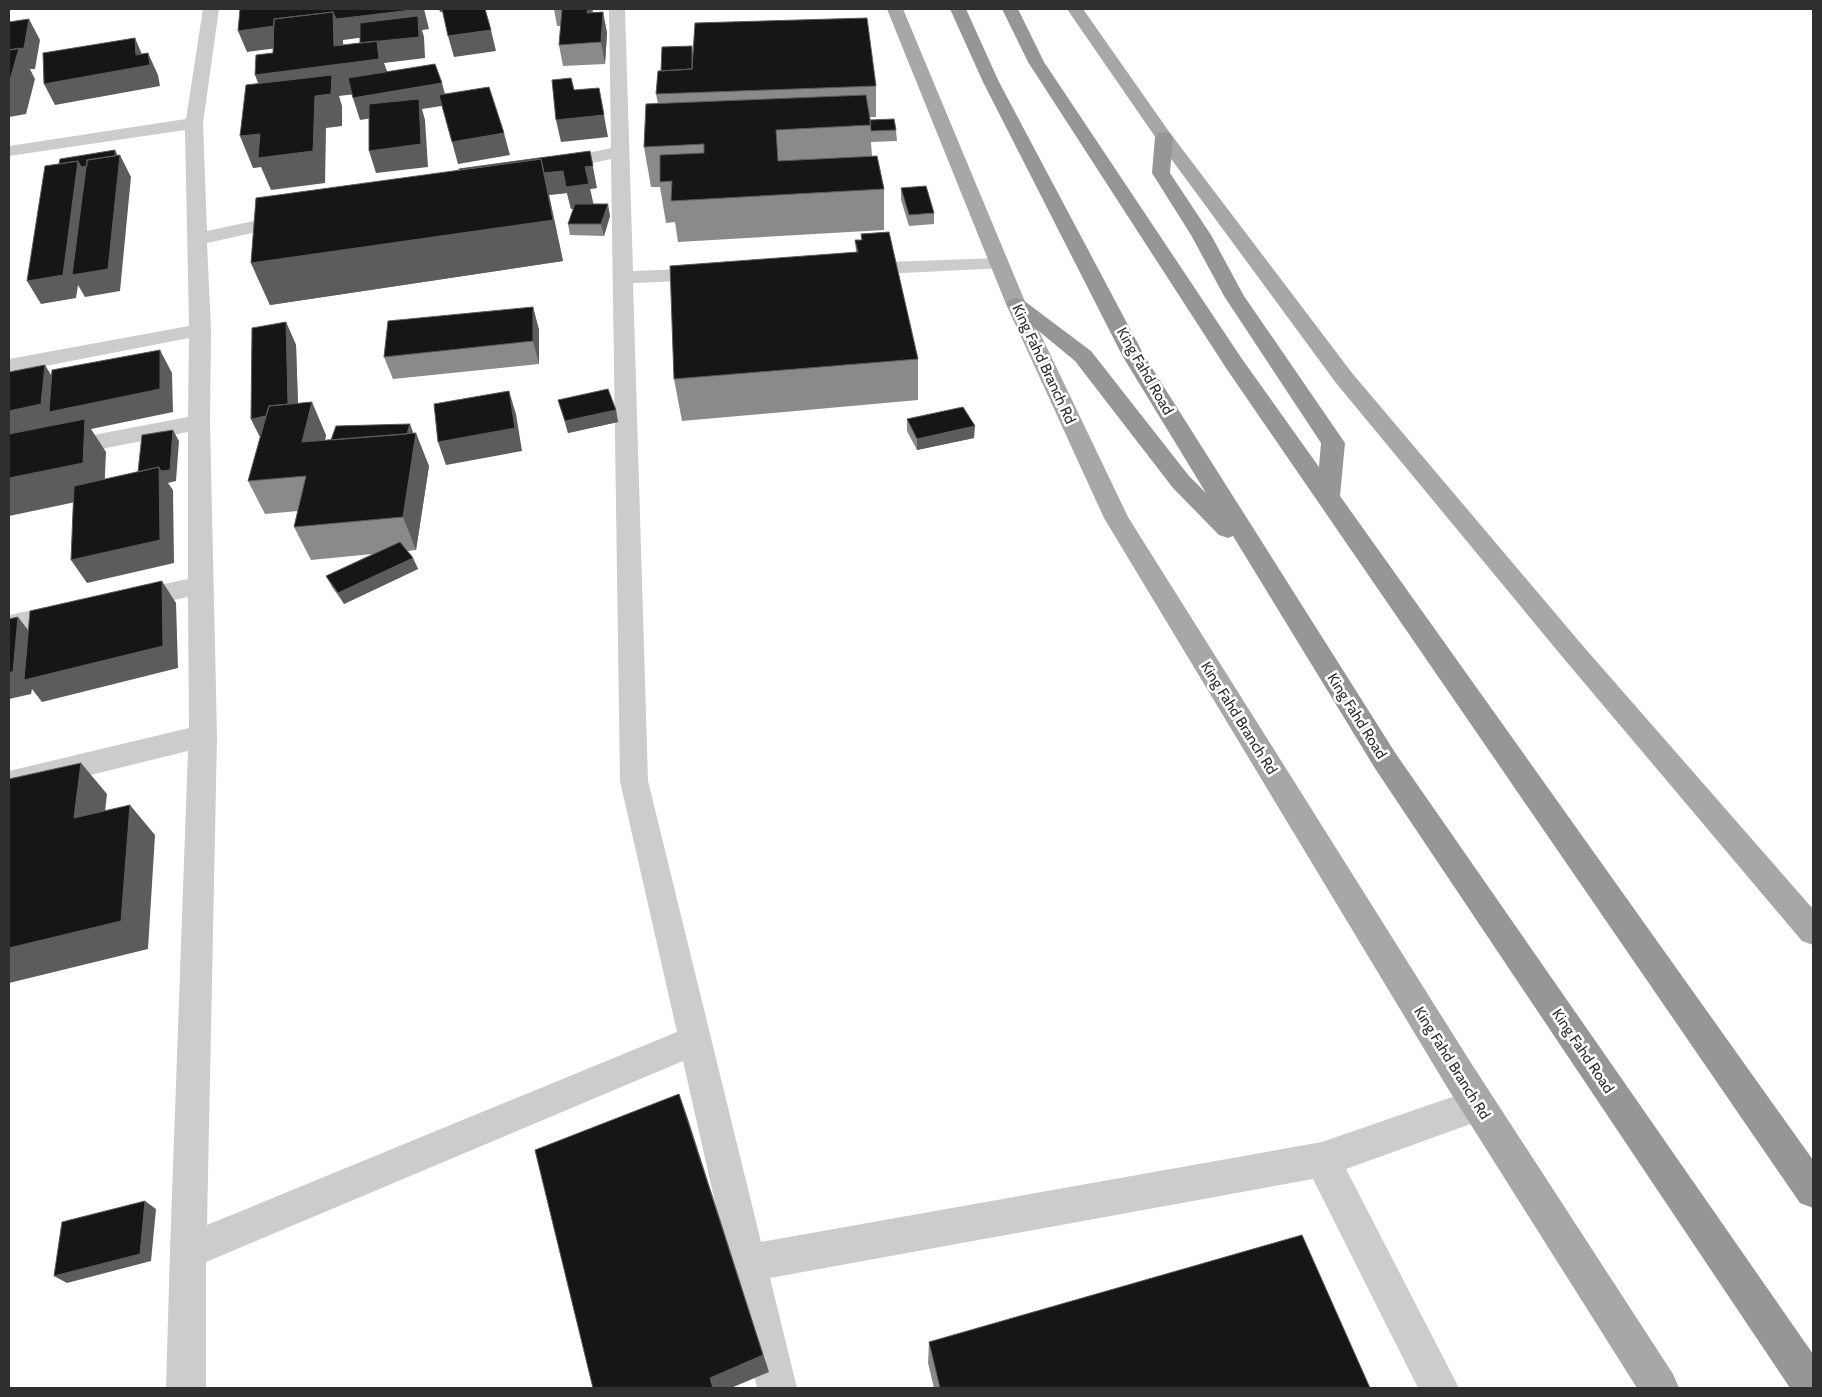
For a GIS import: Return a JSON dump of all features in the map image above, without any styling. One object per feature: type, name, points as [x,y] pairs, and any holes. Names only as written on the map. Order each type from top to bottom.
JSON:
[{"type":"highway","name":"King Fahd Road","points":[[958,9],[991,82],[1134,357],[1386,762],[1813,1388]]},
{"type":"highway","points":[[1010,9],[1036,62],[1234,364],[1813,1190]]},
{"type":"highway","points":[[1164,137],[1161,173],[1234,296],[1333,443],[1328,497]]},
{"type":"highway","points":[[1016,304],[1083,356],[1181,482],[1263,565]]},
{"type":"main road","name":"King Fahd Branch Rd","points":[[894,9],[1016,304],[1116,518],[1478,1106],[1659,1388]]},
{"type":"main road","points":[[1076,9],[1164,137],[1344,378],[1574,652],[1813,931]]},
{"type":"street","points":[[186,1388],[188,1251],[203,736],[199,422],[200,330],[194,123],[211,9]]},
{"type":"street","points":[[617,9],[634,781],[777,1388]]},
{"type":"street","points":[[9,151],[194,123]]},
{"type":"street","points":[[543,168],[620,152]]},
{"type":"street","points":[[197,239],[312,215]]},
{"type":"street","points":[[841,269],[999,264]]},
{"type":"street","points":[[623,277],[722,274]]},
{"type":"street","points":[[9,366],[200,330]]},
{"type":"street","points":[[9,459],[199,422]]},
{"type":"street","points":[[9,625],[202,585]]},
{"type":"street","points":[[9,783],[203,736]]},
{"type":"street","points":[[188,1251],[696,1040]]},
{"type":"street","points":[[748,1262],[1322,1160],[1478,1106]]},
{"type":"street","points":[[1322,1160],[1439,1388]]},
{"type":"building","points":[[240,9],[420,9],[336,19],[333,12],[274,19],[274,26],[238,31]]},
{"type":"building","points":[[442,9],[485,9],[491,30],[448,36]]},
{"type":"building","points":[[562,9],[588,9],[587,13],[603,12],[601,42],[559,45]]},
{"type":"building","points":[[333,12],[334,46],[377,41],[379,59],[255,75],[256,55],[273,53],[274,19]]},
{"type":"building","points":[[418,16],[419,37],[360,43],[360,23]]},
{"type":"building","points":[[867,18],[876,86],[656,94],[658,71],[692,69],[695,23]]},
{"type":"building","points":[[29,19],[24,48],[9,50],[9,22]]},
{"type":"building","points":[[135,38],[136,55],[148,53],[150,65],[44,84],[43,53]]},
{"type":"building","points":[[692,46],[692,69],[661,71],[662,47]]},
{"type":"building","points":[[19,48],[9,83],[9,50]]},
{"type":"building","points":[[435,64],[442,83],[353,98],[348,78]]},
{"type":"building","points":[[332,75],[331,94],[315,96],[313,151],[258,158],[260,134],[240,136],[246,85]]},
{"type":"building","points":[[571,78],[574,90],[599,88],[604,115],[556,120],[552,80]]},
{"type":"building","points":[[489,87],[504,133],[452,142],[439,95]]},
{"type":"building","points":[[866,95],[871,125],[776,130],[778,161],[877,156],[884,189],[671,201],[672,181],[660,182],[660,155],[704,153],[704,144],[644,147],[646,104]]},
{"type":"building","points":[[419,99],[421,144],[369,151],[369,104]]},
{"type":"building","points":[[894,119],[896,130],[871,131],[870,120]]},
{"type":"building","points":[[115,150],[115,156],[87,160],[87,166],[81,167],[78,161],[59,164],[60,159]]},
{"type":"building","points":[[590,151],[593,166],[585,167],[589,184],[566,187],[563,171],[544,173],[541,159],[459,170],[459,169]]},
{"type":"building","points":[[120,155],[108,269],[72,275],[87,160]]},
{"type":"building","points":[[541,159],[553,220],[251,263],[256,198]]},
{"type":"building","points":[[78,161],[63,275],[27,281],[45,166]]},
{"type":"building","points":[[926,186],[934,213],[909,215],[901,188]]},
{"type":"building","points":[[575,204],[608,204],[601,224],[568,224]]},
{"type":"building","points":[[889,232],[918,359],[674,379],[670,266],[858,252],[855,240],[862,240],[861,234]]},
{"type":"building","points":[[533,307],[533,341],[384,357],[388,321]]},
{"type":"building","points":[[286,322],[288,404],[269,406],[266,416],[251,419],[252,328]]},
{"type":"building","points":[[160,350],[160,389],[49,412],[52,370]]},
{"type":"building","points":[[45,365],[41,404],[9,411],[9,372]]},
{"type":"building","points":[[608,389],[616,410],[565,421],[558,400]]},
{"type":"building","points":[[509,391],[515,428],[438,442],[434,404]]},
{"type":"building","points":[[312,402],[302,442],[416,433],[403,517],[294,527],[306,476],[248,481],[269,406]]},
{"type":"building","points":[[963,407],[975,426],[917,439],[907,419]]},
{"type":"building","points":[[85,419],[83,463],[9,478],[9,434]]},
{"type":"building","points":[[410,424],[407,434],[331,440],[336,426]]},
{"type":"building","points":[[173,430],[170,470],[161,471],[159,467],[138,472],[142,435]]},
{"type":"building","points":[[159,467],[160,540],[71,560],[74,486]]},
{"type":"building","points":[[400,542],[413,558],[338,593],[326,576]]},
{"type":"building","points":[[162,581],[163,646],[24,680],[30,611]]},
{"type":"building","points":[[18,617],[13,672],[9,672],[9,619]]},
{"type":"building","points":[[81,763],[74,818],[130,805],[121,921],[9,948],[9,779]]},
{"type":"building","points":[[679,1094],[763,1355],[710,1378],[713,1388],[593,1388],[535,1150]]},
{"type":"building","points":[[145,1201],[140,1254],[54,1276],[62,1222]]},
{"type":"building","points":[[1302,1235],[1370,1388],[940,1388],[929,1342]]}]
